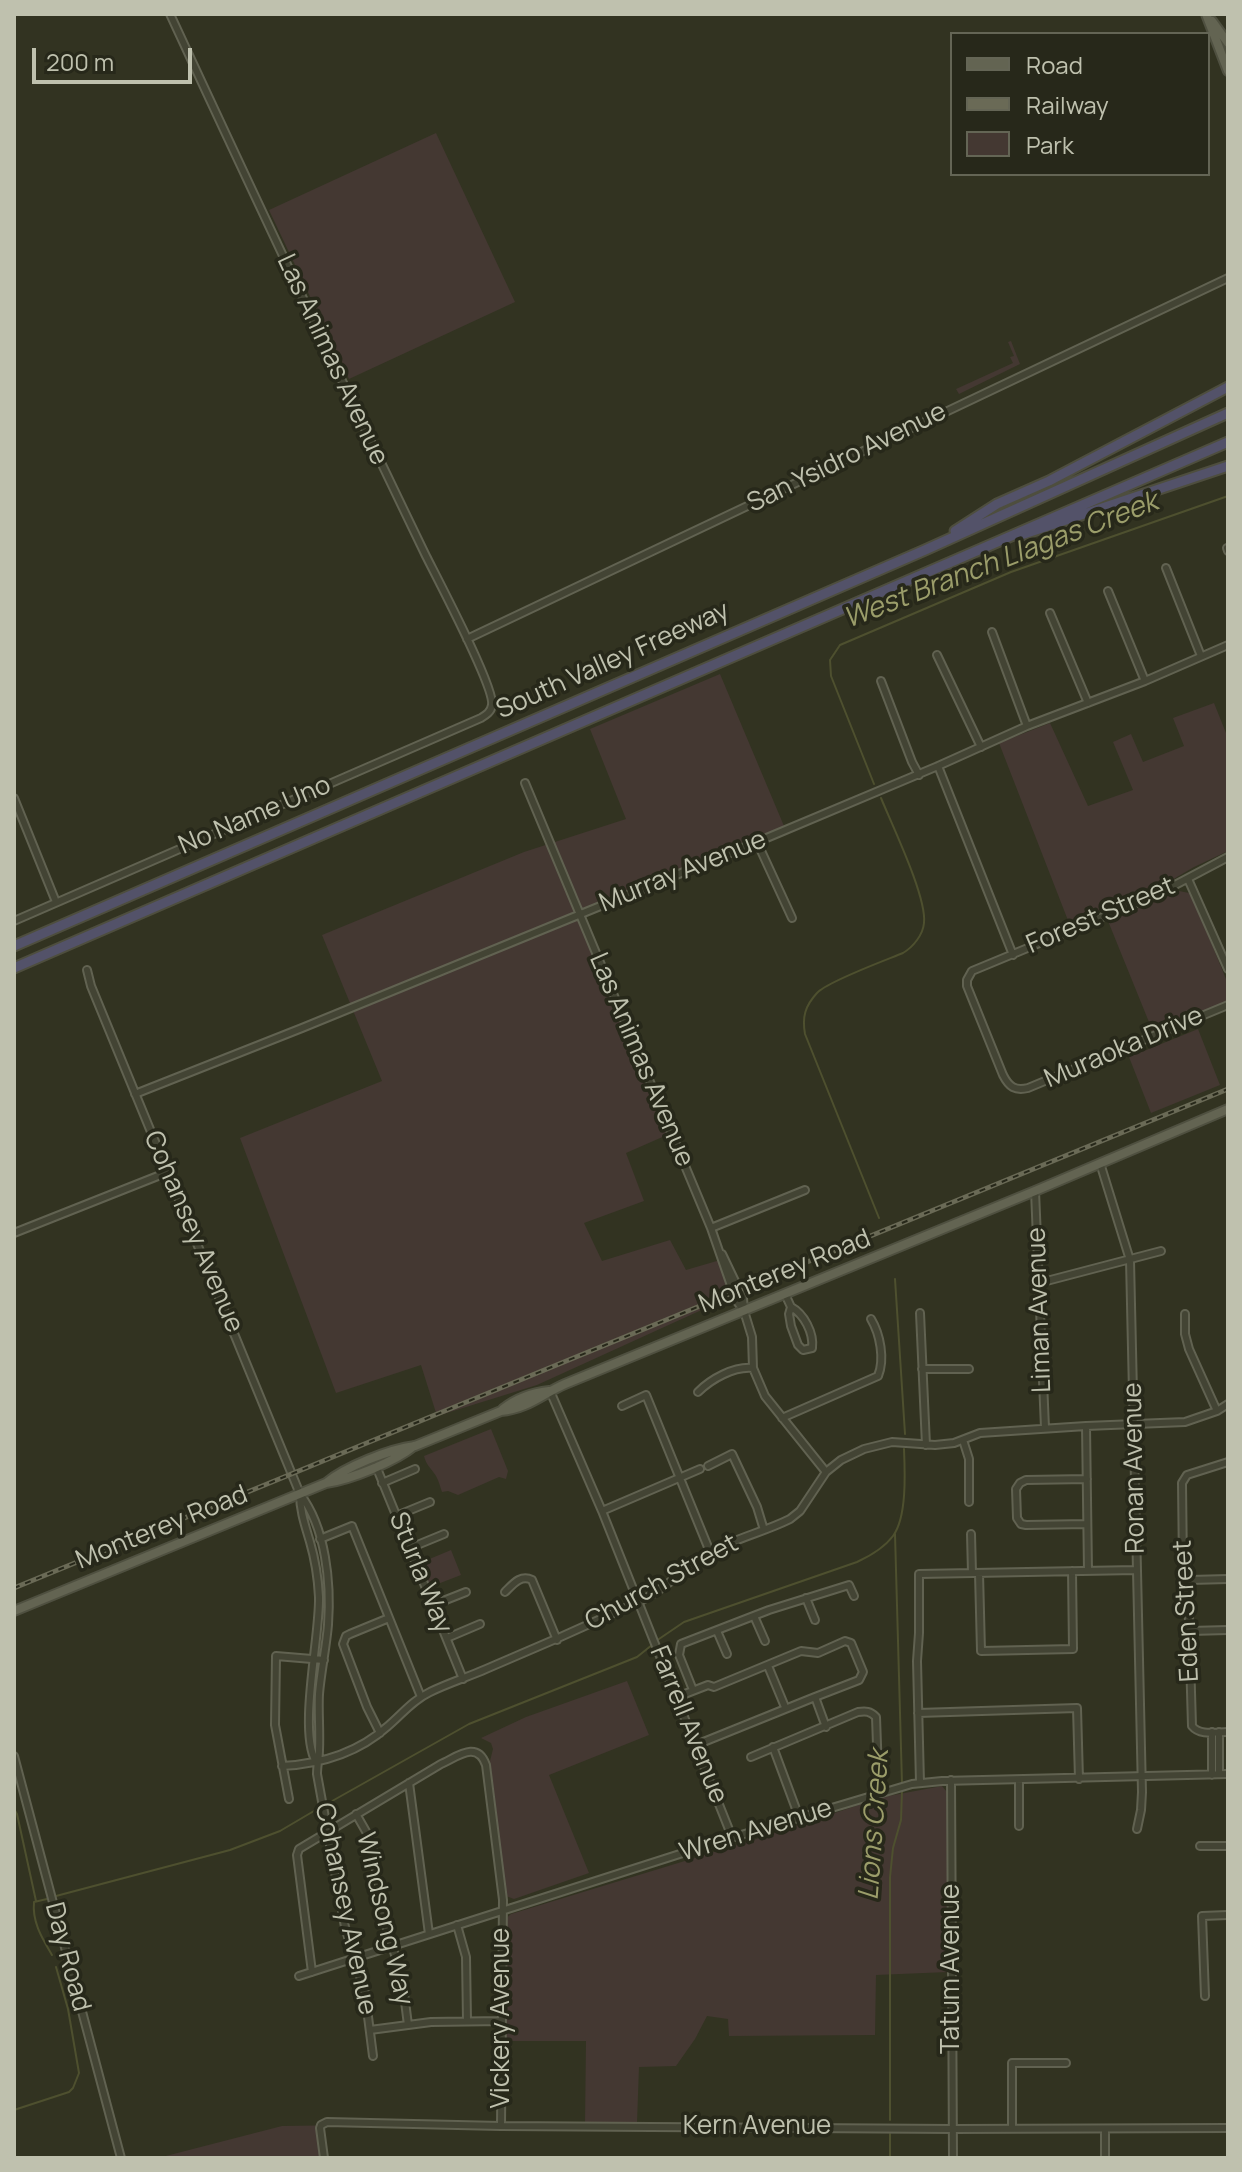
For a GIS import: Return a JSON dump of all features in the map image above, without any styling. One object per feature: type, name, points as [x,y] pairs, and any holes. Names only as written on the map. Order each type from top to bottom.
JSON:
[{"type":"highway","points":[[925,550],[997,504],[1049,481],[1228,387]]},
{"type":"highway","name":"South Valley Freeway","points":[[14,946],[925,550],[1228,413]]},
{"type":"highway","name":"South Valley Freeway","points":[[14,970],[1228,442]]},
{"type":"highway","points":[[1006,538],[1030,534],[1228,466]]},
{"type":"main road","points":[[1207,14],[1228,43]]},
{"type":"main road","points":[[1207,14],[1228,71]]},
{"type":"main road","name":"Monterey Road","points":[[14,1611],[326,1483],[340,1481],[404,1455],[415,1446],[501,1411],[517,1400],[550,1391],[1228,1109]]},
{"type":"main road","name":"Monterey Road","points":[[326,1483],[337,1474],[401,1447],[415,1446]]},
{"type":"street","name":"Las Animas Avenue","points":[[170,14],[339,377],[467,639],[490,692],[492,707]]},
{"type":"street","name":"San Ysidro Avenue","points":[[467,639],[1228,278]]},
{"type":"street","points":[[1166,568],[1201,656]]},
{"type":"street","points":[[1108,591],[1145,681]]},
{"type":"street","points":[[1050,613],[1088,703]]},
{"type":"street","points":[[992,632],[1027,726]]},
{"type":"street","name":"Murray Avenue","points":[[135,1094],[757,842],[1027,726],[1228,645]]},
{"type":"street","points":[[937,655],[981,747]]},
{"type":"street","points":[[881,681],[919,775]]},
{"type":"street","name":"No Name Uno","points":[[14,921],[481,718],[492,707]]},
{"type":"street","points":[[938,766],[1013,955]]},
{"type":"street","name":"Las Animas Avenue","points":[[525,783],[719,1249],[743,1298],[752,1337],[753,1368]]},
{"type":"street","points":[[14,798],[56,902]]},
{"type":"street","points":[[757,842],[792,918]]},
{"type":"street","name":"Forest Street","points":[[1020,1090],[1010,1086],[1003,1075],[974,1005],[967,986],[972,971],[1158,894],[1228,857]]},
{"type":"street","points":[[1188,879],[1228,969]]},
{"type":"street","name":"Cohansey Avenue","points":[[87,970],[300,1494],[310,1507],[320,1539],[329,1595],[319,1692],[320,1753],[317,1762],[320,1792],[345,1927],[365,1993],[373,2056]]},
{"type":"street","name":"Muraoka Drive","points":[[1020,1090],[1083,1067],[1228,1005]]},
{"type":"street","name":"Ronan Avenue","points":[[1100,1163],[1130,1260],[1141,1777],[1141,1810],[1137,1829]]},
{"type":"street","points":[[14,1233],[168,1172]]},
{"type":"street","points":[[711,1228],[805,1190]]},
{"type":"street","name":"Liman Avenue","points":[[1035,1191],[1045,1428]]},
{"type":"street","points":[[1039,1283],[1161,1251]]},
{"type":"street","points":[[785,1294],[791,1307],[801,1314],[812,1337],[812,1348],[803,1350],[798,1345],[791,1326],[791,1307]]},
{"type":"street","points":[[920,1313],[926,1445]]},
{"type":"street","points":[[1185,1314],[1189,1349],[1217,1411]]},
{"type":"street","points":[[782,1418],[878,1376],[881,1366],[879,1332],[871,1319]]},
{"type":"street","points":[[698,1392],[708,1382],[726,1374],[746,1367],[753,1368],[765,1396],[826,1472]]},
{"type":"street","points":[[922,1369],[969,1369]]},
{"type":"street","name":"Farrell Avenue","points":[[550,1391],[602,1511],[732,1837]]},
{"type":"street","points":[[622,1406],[646,1395],[710,1552]]},
{"type":"street","name":"Church Street","points":[[282,1766],[343,1755],[380,1733],[421,1697],[639,1602],[710,1552],[790,1519],[800,1511],[826,1472],[864,1449],[892,1442],[944,1445],[980,1433],[1185,1422],[1228,1404]]},
{"type":"street","points":[[1086,1426],[1088,1571]]},
{"type":"street","points":[[963,1440],[969,1459],[969,1502]]},
{"type":"street","points":[[602,1511],[732,1454],[757,1507],[764,1530]]},
{"type":"street","name":"Eden Street","points":[[1215,1732],[1198,1731],[1192,1726],[1190,1580],[1183,1567],[1182,1483],[1187,1475],[1228,1462]]},
{"type":"street","name":"Sturla Way","points":[[376,1466],[463,1679]]},
{"type":"street","points":[[382,1483],[415,1469]]},
{"type":"street","points":[[1087,1479],[1026,1480],[1016,1489],[1017,1518],[1021,1524],[1087,1524]]},
{"type":"street","name":"Cohansey Avenue","points":[[300,1494],[300,1511],[316,1568],[319,1596],[310,1726],[312,1754],[317,1762]]},
{"type":"street","points":[[396,1516],[430,1502]]},
{"type":"street","points":[[320,1539],[352,1526],[421,1697]]},
{"type":"street","points":[[410,1548],[444,1534]]},
{"type":"street","points":[[971,1534],[981,1651],[1073,1649],[1072,1571]]},
{"type":"street","points":[[920,1783],[917,1661],[919,1574],[1136,1570]]},
{"type":"street","points":[[505,1592],[515,1581],[524,1578],[532,1580],[557,1640]]},
{"type":"street","points":[[1190,1580],[1228,1579]]},
{"type":"street","points":[[693,1690],[679,1655],[681,1644],[849,1585],[854,1596]]},
{"type":"street","points":[[433,1605],[466,1592]]},
{"type":"street","points":[[806,1598],[815,1620]]},
{"type":"street","points":[[754,1616],[765,1641]]},
{"type":"street","points":[[380,1733],[343,1644],[346,1636],[389,1618]]},
{"type":"street","points":[[447,1638],[480,1624]]},
{"type":"street","points":[[1190,1631],[1228,1630]]},
{"type":"street","points":[[717,1631],[727,1654]]},
{"type":"street","points":[[677,1697],[708,1685],[714,1687],[801,1651],[818,1653],[845,1641],[851,1643],[863,1672],[859,1680],[696,1745]]},
{"type":"street","points":[[289,1799],[275,1725],[276,1656],[324,1660]]},
{"type":"street","points":[[768,1666],[785,1707]]},
{"type":"street","points":[[815,1697],[826,1727]]},
{"type":"street","points":[[918,1713],[1077,1708],[1079,1779]]},
{"type":"street","points":[[751,1757],[866,1711],[872,1712],[876,1717],[881,1792]]},
{"type":"street","points":[[1215,1774],[1215,1732],[1228,1732]]},
{"type":"street","points":[[773,1747],[799,1817]]},
{"type":"street","name":"Vickery Avenue","points":[[409,1783],[464,1753],[479,1754],[486,1765],[503,1910],[501,2126]]},
{"type":"street","name":"Day Road","points":[[14,1756],[121,2158]]},
{"type":"street","name":"Wren Avenue","points":[[299,1976],[732,1837],[909,1785],[951,1780],[1228,1774]]},
{"type":"street","name":"Tatum Avenue","points":[[951,1780],[953,2158]]},
{"type":"street","points":[[1019,1780],[1019,1826]]},
{"type":"street","points":[[312,1972],[297,1852],[302,1846],[409,1783],[429,1934]]},
{"type":"street","name":"Windsong Way","points":[[356,1814],[372,1846],[384,1919],[402,1978],[408,2025]]},
{"type":"street","points":[[1200,1846],[1228,1846]]},
{"type":"street","points":[[1205,1996],[1202,1916],[1228,1915]]},
{"type":"street","points":[[457,1925],[466,1957],[467,2021]]},
{"type":"street","points":[[370,2030],[408,2025],[502,2021]]},
{"type":"street","points":[[1012,2129],[1012,2063],[1066,2063]]},
{"type":"street","name":"Kern Avenue","points":[[324,2158],[320,2128],[327,2122],[501,2126],[1228,2128]]},
{"type":"street","points":[[1105,2129],[1105,2158]]},
{"type":"green space","points":[[436,133],[515,302],[349,379],[269,210]]},
{"type":"green space","points":[[1011,341],[1020,364],[959,394],[956,389],[1013,363],[1010,357],[1014,356],[1008,342]]},
{"type":"green space","points":[[720,674],[784,826],[661,881],[582,912],[667,1135],[626,1153],[644,1201],[584,1223],[602,1261],[670,1240],[686,1270],[727,1258],[741,1292],[537,1385],[437,1416],[421,1365],[336,1393],[240,1138],[382,1081],[322,935],[524,852],[626,819],[590,729]]},
{"type":"green space","points":[[1214,703],[1228,738],[1228,851],[1165,884],[1069,923],[999,743],[1050,723],[1088,806],[1133,790],[1113,742],[1131,734],[1143,762],[1184,746],[1173,718]]},
{"type":"green space","points":[[1179,891],[1189,893],[1193,898],[1228,984],[1228,1000],[1153,1032],[1108,921]]},
{"type":"green space","points":[[1198,1029],[1220,1085],[1151,1113],[1129,1057]]},
{"type":"green space","points":[[491,1429],[508,1471],[506,1479],[499,1477],[458,1495],[442,1492],[424,1456]]},
{"type":"green space","points":[[451,1550],[461,1575],[430,1587],[420,1563]]},
{"type":"green space","points":[[627,1681],[649,1735],[549,1775],[589,1873],[514,1899],[506,1896],[490,1761],[493,1749],[491,1743],[481,1738],[526,1717]]},
{"type":"green space","points":[[942,1786],[947,1792],[950,1837],[948,1972],[876,1975],[875,2035],[729,2036],[728,2019],[707,2016],[676,2066],[639,2067],[637,2123],[585,2124],[586,2041],[504,2041],[500,1924],[511,1914],[883,1797]]},
{"type":"green space","points":[[282,2126],[501,2128],[321,2127],[321,2158],[158,2158]]},
{"type":"waterway","name":"West Branch Llagas Creek","points":[[874,784],[831,676],[830,660],[840,645],[1011,572],[1228,496]]},
{"type":"waterway","name":"West Branch Llagas Creek","points":[[879,1218],[805,1034],[804,1022],[810,1002],[823,988],[903,953],[922,932],[924,923],[920,896],[881,798]]},
{"type":"waterway","name":"West Branch Llagas Creek","points":[[895,1279],[905,1434]]},
{"type":"waterway","name":"West Branch Llagas Creek","points":[[656,1641],[684,1622],[857,1562],[881,1548],[893,1536],[901,1518],[904,1449]]},
{"type":"waterway","name":"Lions Creek","points":[[895,1534],[902,1784]]},
{"type":"waterway","name":"West Branch Llagas Creek","points":[[325,1805],[469,1724],[637,1657],[652,1645]]},
{"type":"waterway","name":"Lions Creek","points":[[890,2120],[890,1877],[893,1848],[901,1820],[902,1790]]},
{"type":"waterway","name":"West Branch Llagas Creek","points":[[56,1896],[230,1850],[280,1831],[319,1808]]},
{"type":"waterway","points":[[14,1809],[36,1901]]},
{"type":"waterway","name":"West Branch Llagas Creek","points":[[47,1899],[34,1902],[34,1909],[38,1930],[52,1955]]},
{"type":"waterway","name":"West Branch Llagas Creek","points":[[14,2110],[69,2092],[79,2073],[68,2009],[56,1967]]},
{"type":"waterway","name":"Lions Creek","points":[[890,2134],[890,2158]]},
{"type":"railway","points":[[14,1588],[1228,1089]]}]
